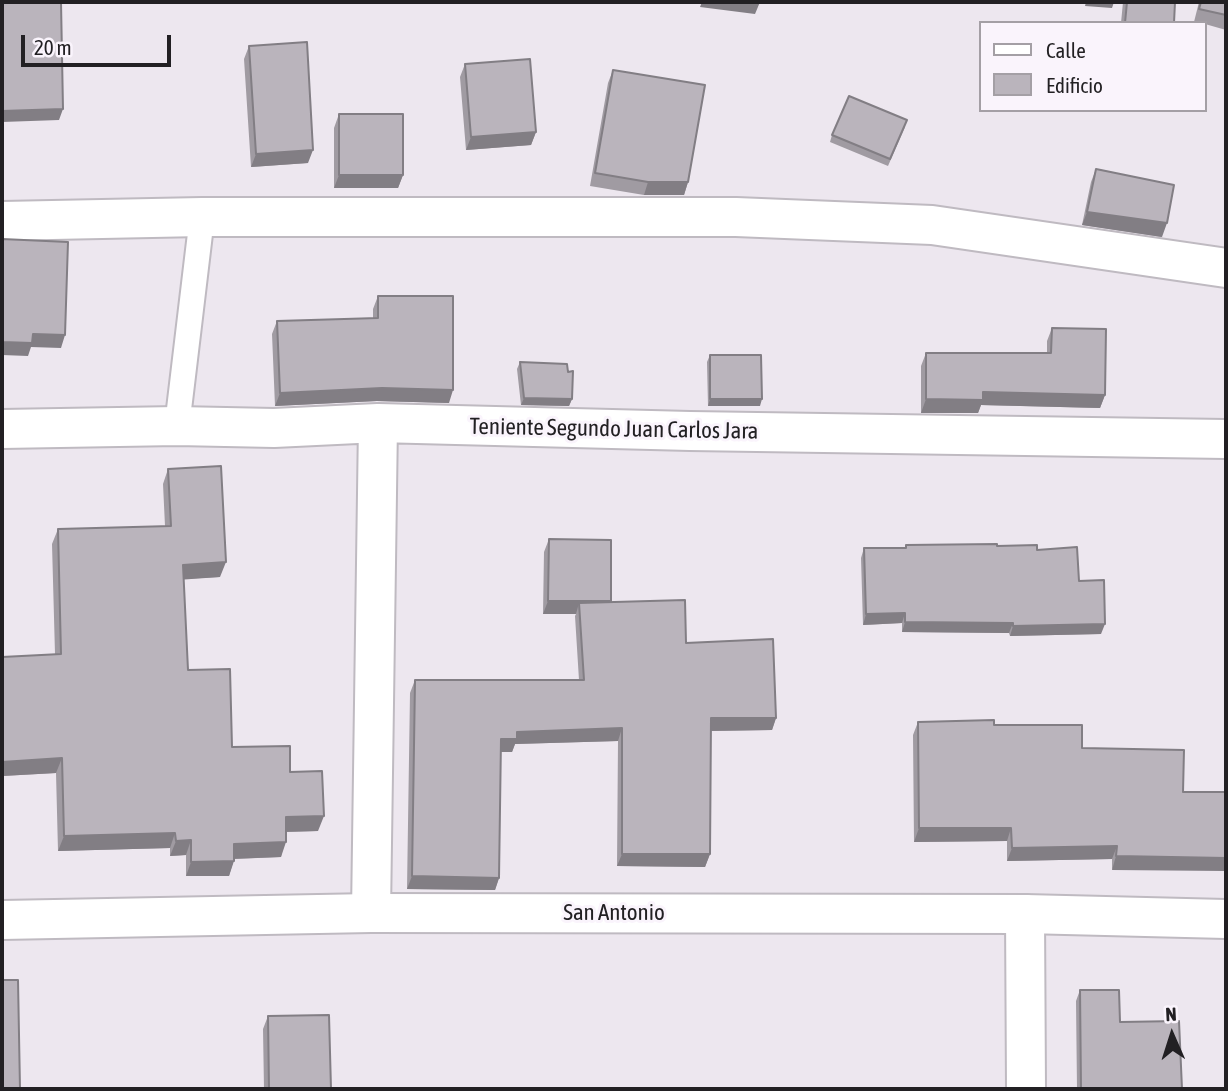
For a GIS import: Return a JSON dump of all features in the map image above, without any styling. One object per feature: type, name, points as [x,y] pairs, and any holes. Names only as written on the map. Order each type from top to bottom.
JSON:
[{"type":"street","points":[[2,221],[202,217],[736,216],[918,225],[1226,268]]},
{"type":"street","points":[[371,913],[378,424]]},
{"type":"street","name":"Teniente Segundo Juan Carlos Jara","points":[[2,429],[177,426],[274,428],[378,424],[1226,439]]},
{"type":"street","name":"San Antonio","points":[[2,920],[371,913],[1025,914],[1226,919]]},
{"type":"street","points":[[1025,914],[1026,1089]]},
{"type":"lane","points":[[177,426],[202,217]]},
{"type":"building","points":[[2,2],[61,2],[63,109],[2,111]]},
{"type":"building","points":[[1127,2],[1175,2],[1174,21],[1125,21]]},
{"type":"building","points":[[1201,2],[1226,2],[1226,15],[1199,9]]},
{"type":"building","points":[[307,42],[313,150],[256,154],[249,46]]},
{"type":"building","points":[[530,59],[536,132],[471,137],[465,64]]},
{"type":"building","points":[[613,70],[705,85],[688,182],[648,182],[595,173]]},
{"type":"building","points":[[849,96],[907,120],[890,159],[832,135]]},
{"type":"building","points":[[339,114],[403,114],[403,175],[339,175]]},
{"type":"building","points":[[1096,169],[1174,185],[1167,223],[1087,212]]},
{"type":"building","points":[[2,239],[68,242],[65,335],[33,334],[32,343],[2,342]]},
{"type":"building","points":[[378,296],[453,296],[453,390],[382,388],[280,393],[277,321],[378,318]]},
{"type":"building","points":[[1052,328],[1106,329],[1105,395],[983,392],[983,400],[926,399],[926,353],[1051,353]]},
{"type":"building","points":[[710,355],[761,355],[762,399],[710,399]]},
{"type":"building","points":[[520,362],[567,364],[568,372],[573,371],[572,399],[524,398]]},
{"type":"building","points":[[221,466],[226,562],[183,565],[188,670],[230,669],[232,747],[290,746],[290,772],[322,771],[324,816],[286,817],[286,842],[234,844],[234,861],[191,862],[191,840],[176,841],[175,833],[64,836],[62,758],[2,762],[2,657],[61,654],[58,529],[171,526],[168,469]]},
{"type":"building","points":[[549,539],[611,540],[611,601],[548,601]]},
{"type":"building","points":[[1037,545],[1037,550],[1077,547],[1079,581],[1104,580],[1105,624],[1013,626],[1013,623],[905,622],[905,613],[866,614],[864,548]]},
{"type":"building","points":[[685,600],[686,643],[773,639],[776,718],[711,718],[710,854],[622,854],[622,728],[517,732],[517,739],[501,739],[499,878],[412,876],[415,680],[584,680],[579,603]]},
{"type":"building","points":[[994,720],[994,725],[1082,725],[1082,748],[1184,750],[1183,792],[1226,792],[1226,858],[1116,856],[1117,846],[1012,848],[1011,828],[919,828],[918,722]]},
{"type":"building","points":[[2,980],[18,980],[20,1089],[2,1089]]},
{"type":"building","points":[[1080,990],[1119,990],[1120,1022],[1179,1021],[1182,1089],[1081,1089]]},
{"type":"building","points":[[329,1015],[331,1089],[269,1089],[268,1016]]}]
